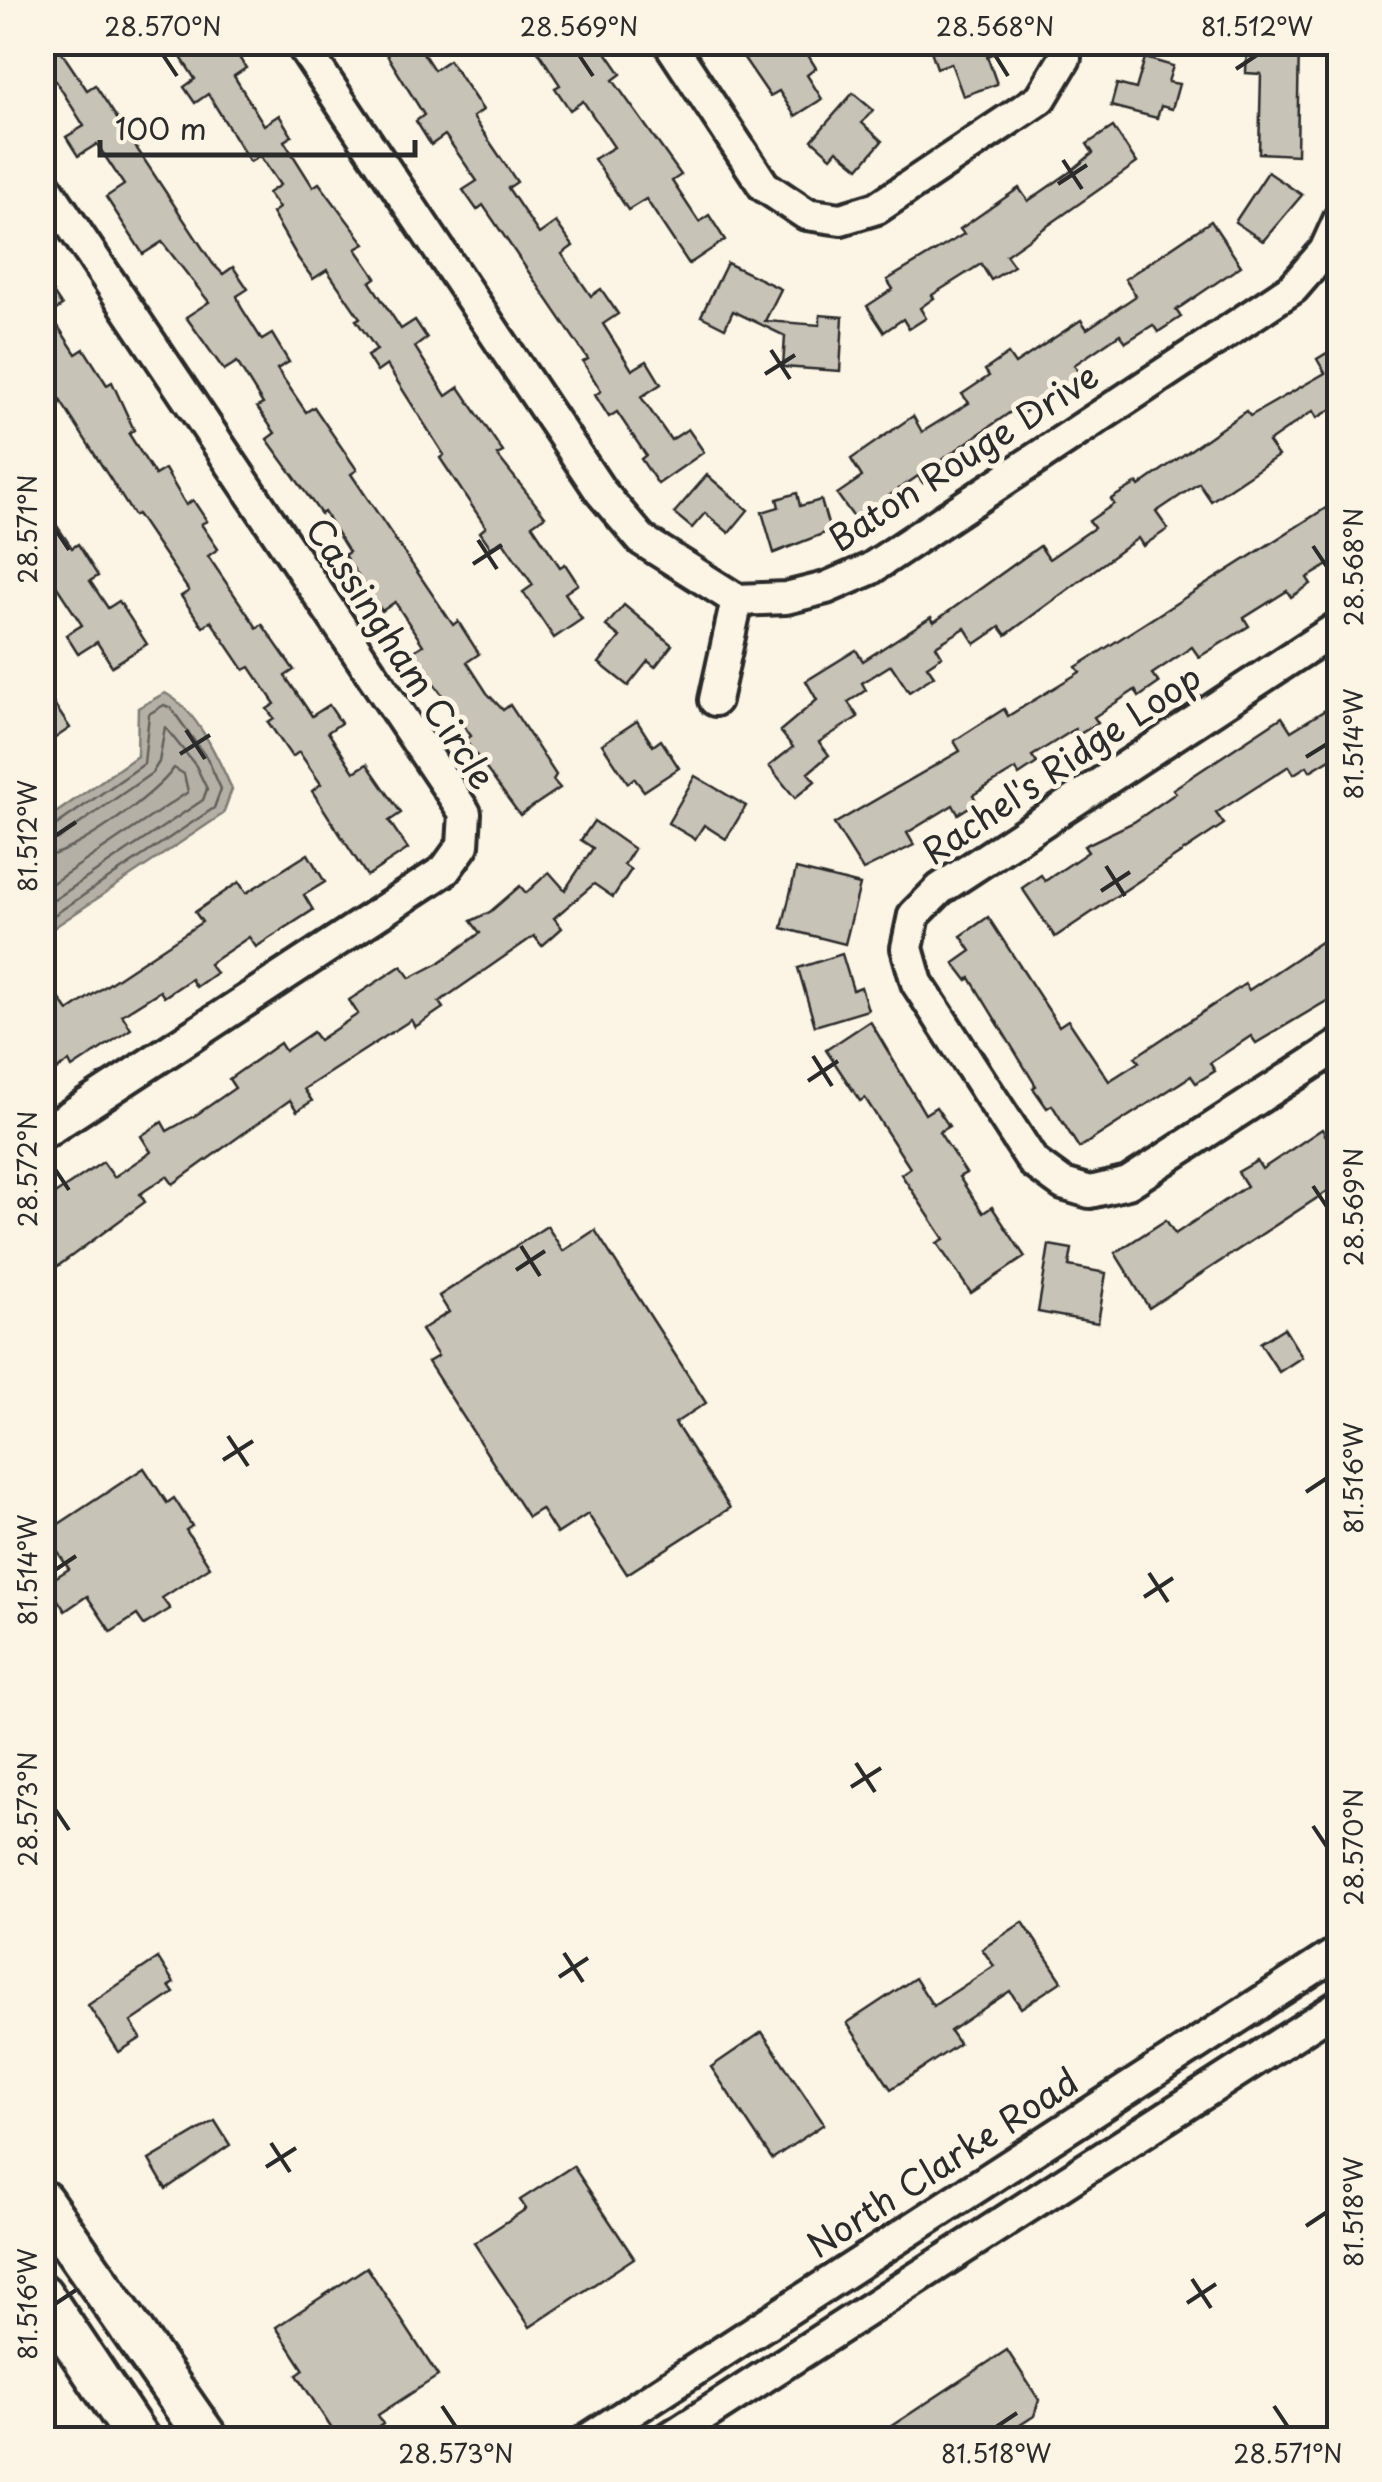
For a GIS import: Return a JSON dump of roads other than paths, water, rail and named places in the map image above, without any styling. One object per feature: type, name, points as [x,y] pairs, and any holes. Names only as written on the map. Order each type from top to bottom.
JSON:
[{"type":"main road","points":[[42,2201],[208,2440]]},
{"type":"main road","points":[[42,2295],[139,2440]]},
{"type":"street","points":[[300,42],[600,492],[642,540],[737,600],[716,700]]},
{"type":"street","points":[[669,42],[764,186],[806,214],[841,219],[877,208],[1041,98],[1065,58],[1064,42]]},
{"type":"street","name":"Cassingham Circle","points":[[42,181],[465,813],[464,845],[445,870],[42,1134]]},
{"type":"street","name":"Baton Rouge Drive","points":[[737,600],[786,598],[870,569],[1293,288],[1325,251],[1340,218]]},
{"type":"street","name":"Rachel's Ridge Loop","points":[[1340,626],[940,889],[914,915],[907,948],[916,983],[1033,1162],[1063,1184],[1090,1192],[1128,1183],[1340,1046]]},
{"type":"street","name":"North Clarke Road","points":[[587,2440],[1340,1952]]},
{"type":"street","points":[[666,2440],[1340,2005]]},
{"type":"street","points":[[759,2328],[783,2364]]},
{"type":"water","points":[[165,693],[197,723],[220,763],[232,789],[223,814],[43,935],[43,822],[137,756],[138,708]]}]
